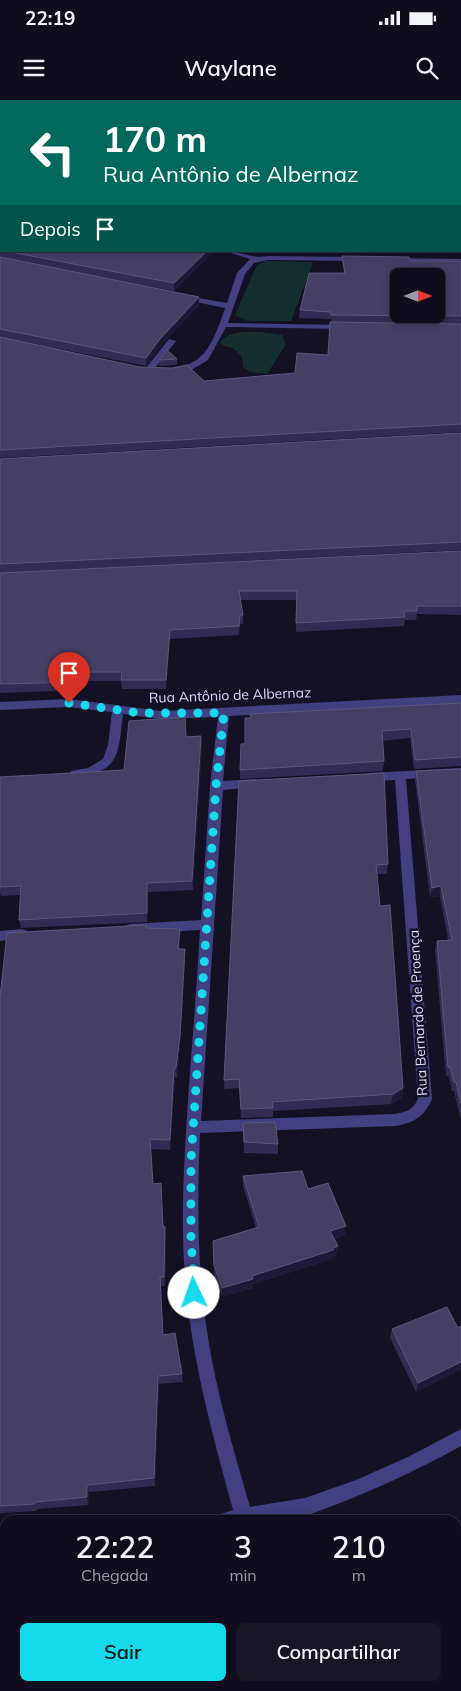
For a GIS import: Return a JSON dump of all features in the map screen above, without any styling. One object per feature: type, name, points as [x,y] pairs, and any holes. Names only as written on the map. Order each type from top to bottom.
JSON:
[{"type":"street","points":[[224,253],[257,259],[314,255],[370,259]]},
{"type":"street","points":[[172,341],[145,370],[179,370],[200,362],[205,358],[223,325],[241,273],[252,261],[257,259]]},
{"type":"street","points":[[390,260],[459,261]]},
{"type":"street","points":[[172,295],[228,306]]},
{"type":"street","points":[[223,325],[351,328]]},
{"type":"street","name":"Rua Antônio de Albernaz","points":[[0,706],[69,703],[161,714],[224,713],[461,699]]},
{"type":"street","points":[[62,775],[85,774],[106,765],[111,757],[118,710]]},
{"type":"street","points":[[224,713],[216,786],[191,1161],[191,1236],[196,1312],[234,1515]]},
{"type":"street","points":[[361,777],[461,772]]},
{"type":"street","name":"Rua Bernardo de Proença","points":[[194,1128],[408,1119],[417,1115],[422,1109],[424,1099],[423,1079],[400,775]]},
{"type":"street","points":[[216,786],[265,783]]},
{"type":"street","points":[[118,929],[207,925]]},
{"type":"street","points":[[0,936],[40,934]]},
{"type":"street","points":[[287,1515],[300,1514],[416,1462],[461,1438]]},
{"type":"green space","points":[[266,261],[313,262],[291,321],[247,321],[235,315],[257,265]]},
{"type":"green space","points":[[260,332],[282,335],[286,344],[267,374],[251,372],[243,367],[242,357],[233,348],[224,346],[220,342],[228,335]]},
{"type":"building","points":[[10,252],[206,252],[174,283]]},
{"type":"building","points":[[342,256],[409,257],[410,261],[461,261],[461,316],[445,316],[445,268],[390,268],[390,315],[331,315],[331,312],[300,310],[309,273],[345,273]]},
{"type":"building","points":[[0,257],[199,297],[159,340],[146,358],[0,329]]},
{"type":"building","points":[[330,322],[461,324],[461,424],[0,450],[0,337],[140,367],[172,368],[187,365],[204,381],[295,373],[297,353],[328,355]]},
{"type":"building","points":[[167,350],[177,359],[159,360]]},
{"type":"building","points":[[461,433],[461,542],[0,564],[0,459]]},
{"type":"building","points":[[461,551],[461,606],[417,606],[417,611],[404,611],[405,617],[296,623],[297,591],[239,591],[243,615],[240,615],[239,626],[170,630],[166,680],[121,680],[122,672],[79,672],[78,682],[0,684],[0,573]]},
{"type":"building","points":[[461,703],[461,757],[415,760],[411,729],[382,731],[384,761],[240,770],[241,744],[245,744],[245,718],[251,718],[250,714]]},
{"type":"building","points":[[185,717],[186,737],[201,736],[192,881],[147,883],[147,913],[19,920],[21,886],[0,887],[0,777],[124,770],[129,721]]},
{"type":"building","points":[[461,769],[461,1103],[456,1082],[454,1082],[450,1067],[448,1067],[437,941],[452,940],[441,886],[432,888],[416,771]]},
{"type":"building","points":[[384,773],[388,864],[376,865],[380,906],[390,905],[403,1088],[393,1094],[272,1102],[273,1108],[241,1109],[239,1079],[224,1080],[239,781]]},
{"type":"building","points":[[146,925],[146,928],[180,929],[178,949],[185,949],[180,1035],[176,1068],[174,1068],[170,1140],[150,1139],[153,1184],[161,1183],[163,1227],[165,1227],[164,1277],[160,1277],[163,1335],[175,1333],[182,1374],[158,1376],[154,1478],[87,1485],[87,1497],[35,1502],[34,1504],[0,1506],[0,997],[7,933]]},
{"type":"building","points":[[275,1122],[278,1144],[244,1142],[243,1123]]},
{"type":"building","points":[[302,1171],[308,1189],[328,1183],[346,1226],[330,1231],[338,1246],[333,1248],[333,1250],[252,1276],[253,1279],[222,1288],[214,1265],[213,1241],[259,1227],[243,1176]]},
{"type":"building","points":[[447,1307],[458,1328],[461,1326],[461,1362],[418,1383],[392,1329]]},
{"type":"route","points":[[69,703],[139,713],[224,713],[216,786],[191,1161],[191,1236],[194,1293]]}]
